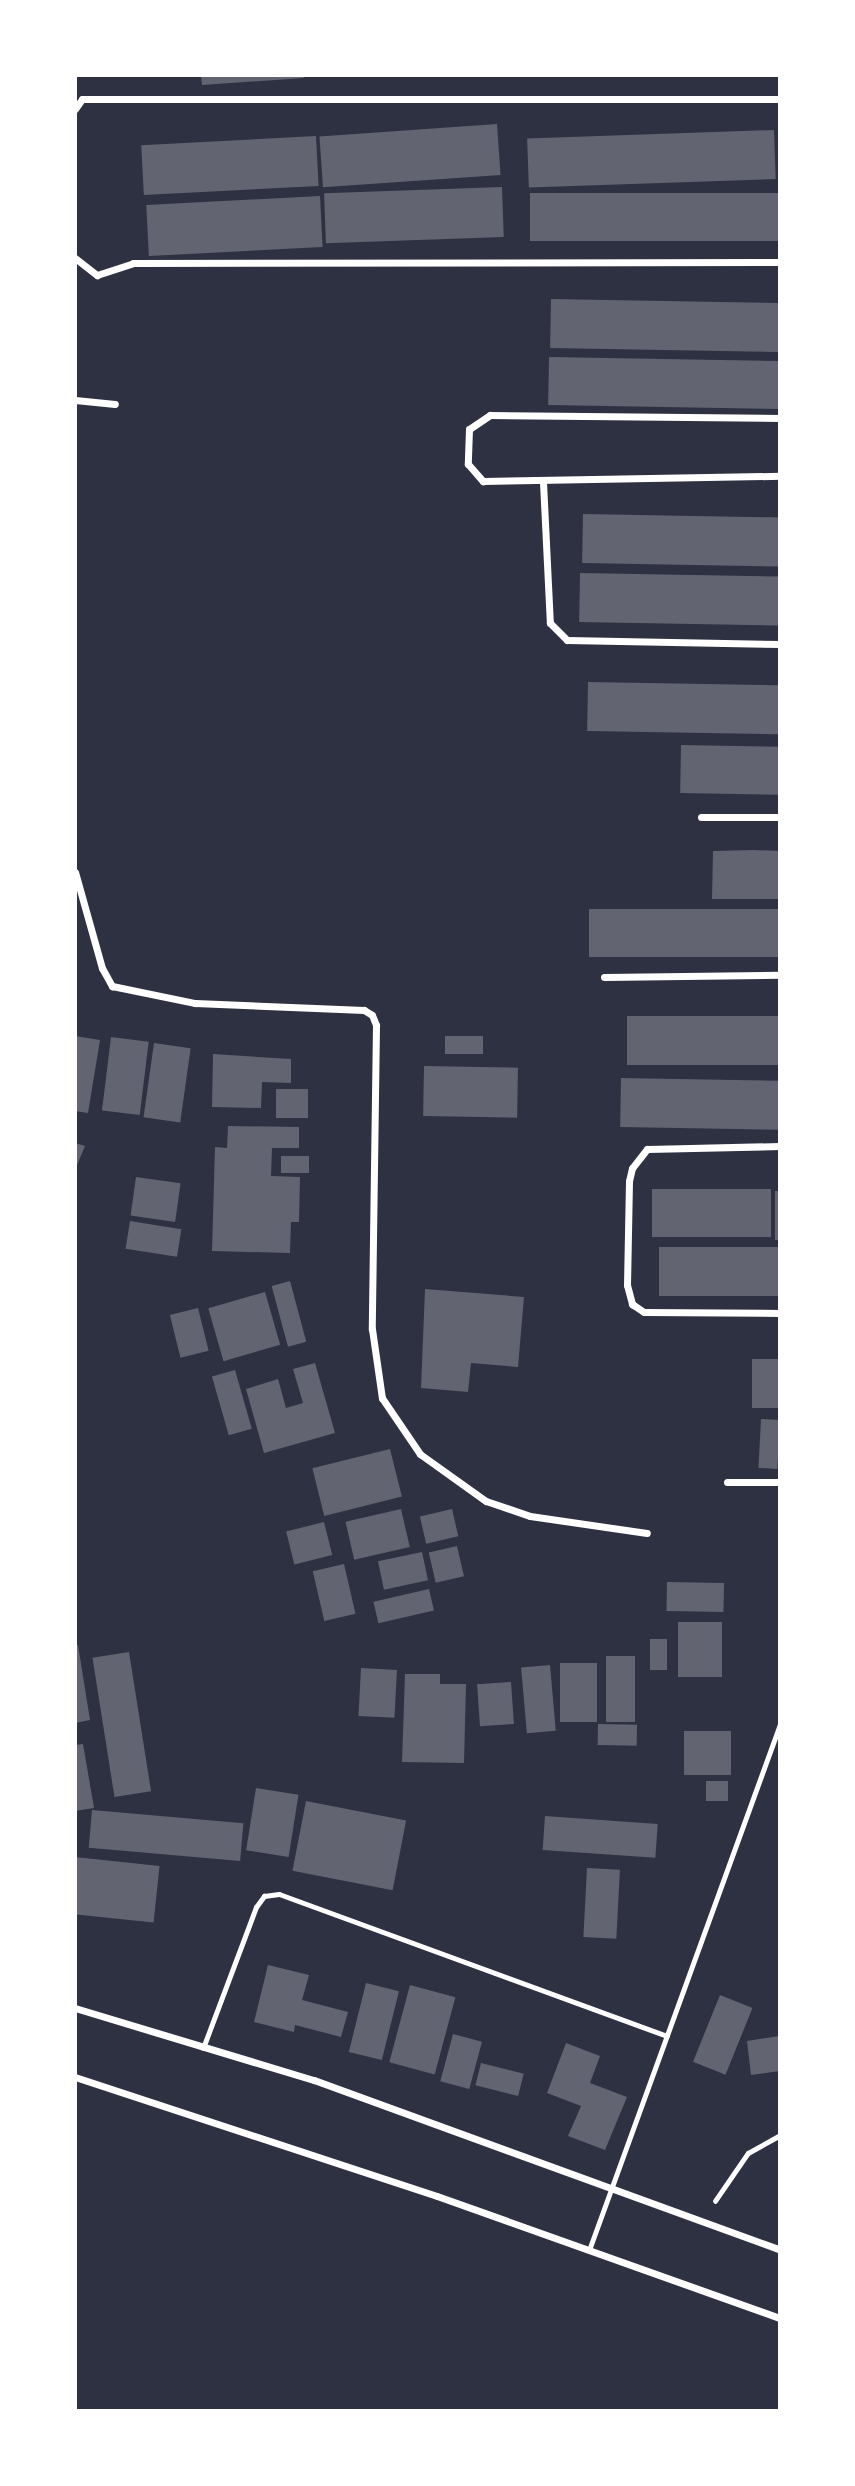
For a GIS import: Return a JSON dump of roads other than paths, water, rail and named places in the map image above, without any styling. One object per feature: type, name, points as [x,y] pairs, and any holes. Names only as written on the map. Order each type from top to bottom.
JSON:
[{"type":"street","points":[[75,109],[82,99],[780,99]]},
{"type":"street","points":[[75,258],[97,275],[134,263],[780,262]]},
{"type":"street","points":[[75,400],[115,404]]},
{"type":"street","points":[[780,418],[490,415],[469,429],[468,464],[483,481],[780,476]]},
{"type":"street","points":[[543,482],[550,623],[567,640],[780,643]]},
{"type":"street","points":[[701,817],[780,817]]},
{"type":"street","points":[[75,872],[102,968],[112,986],[195,1003],[364,1010],[372,1014],[376,1025],[372,1329],[382,1398],[419,1454],[486,1501],[530,1516],[647,1533]]},
{"type":"street","points":[[604,977],[780,975]]},
{"type":"street","points":[[780,1146],[657,1146],[640,1156],[629,1181],[628,1294],[644,1312],[780,1312]]},
{"type":"street","points":[[727,1482],[780,1482]]},
{"type":"street","points":[[75,2008],[203,2050],[314,2080],[704,2220],[780,2250]]},
{"type":"street","points":[[75,2077],[589,2250],[780,2318]]},
{"type":"lane","points":[[589,2250],[614,2188],[780,1724]]},
{"type":"lane","points":[[203,2050],[256,1907],[264,1896],[279,1894],[667,2036]]}]
